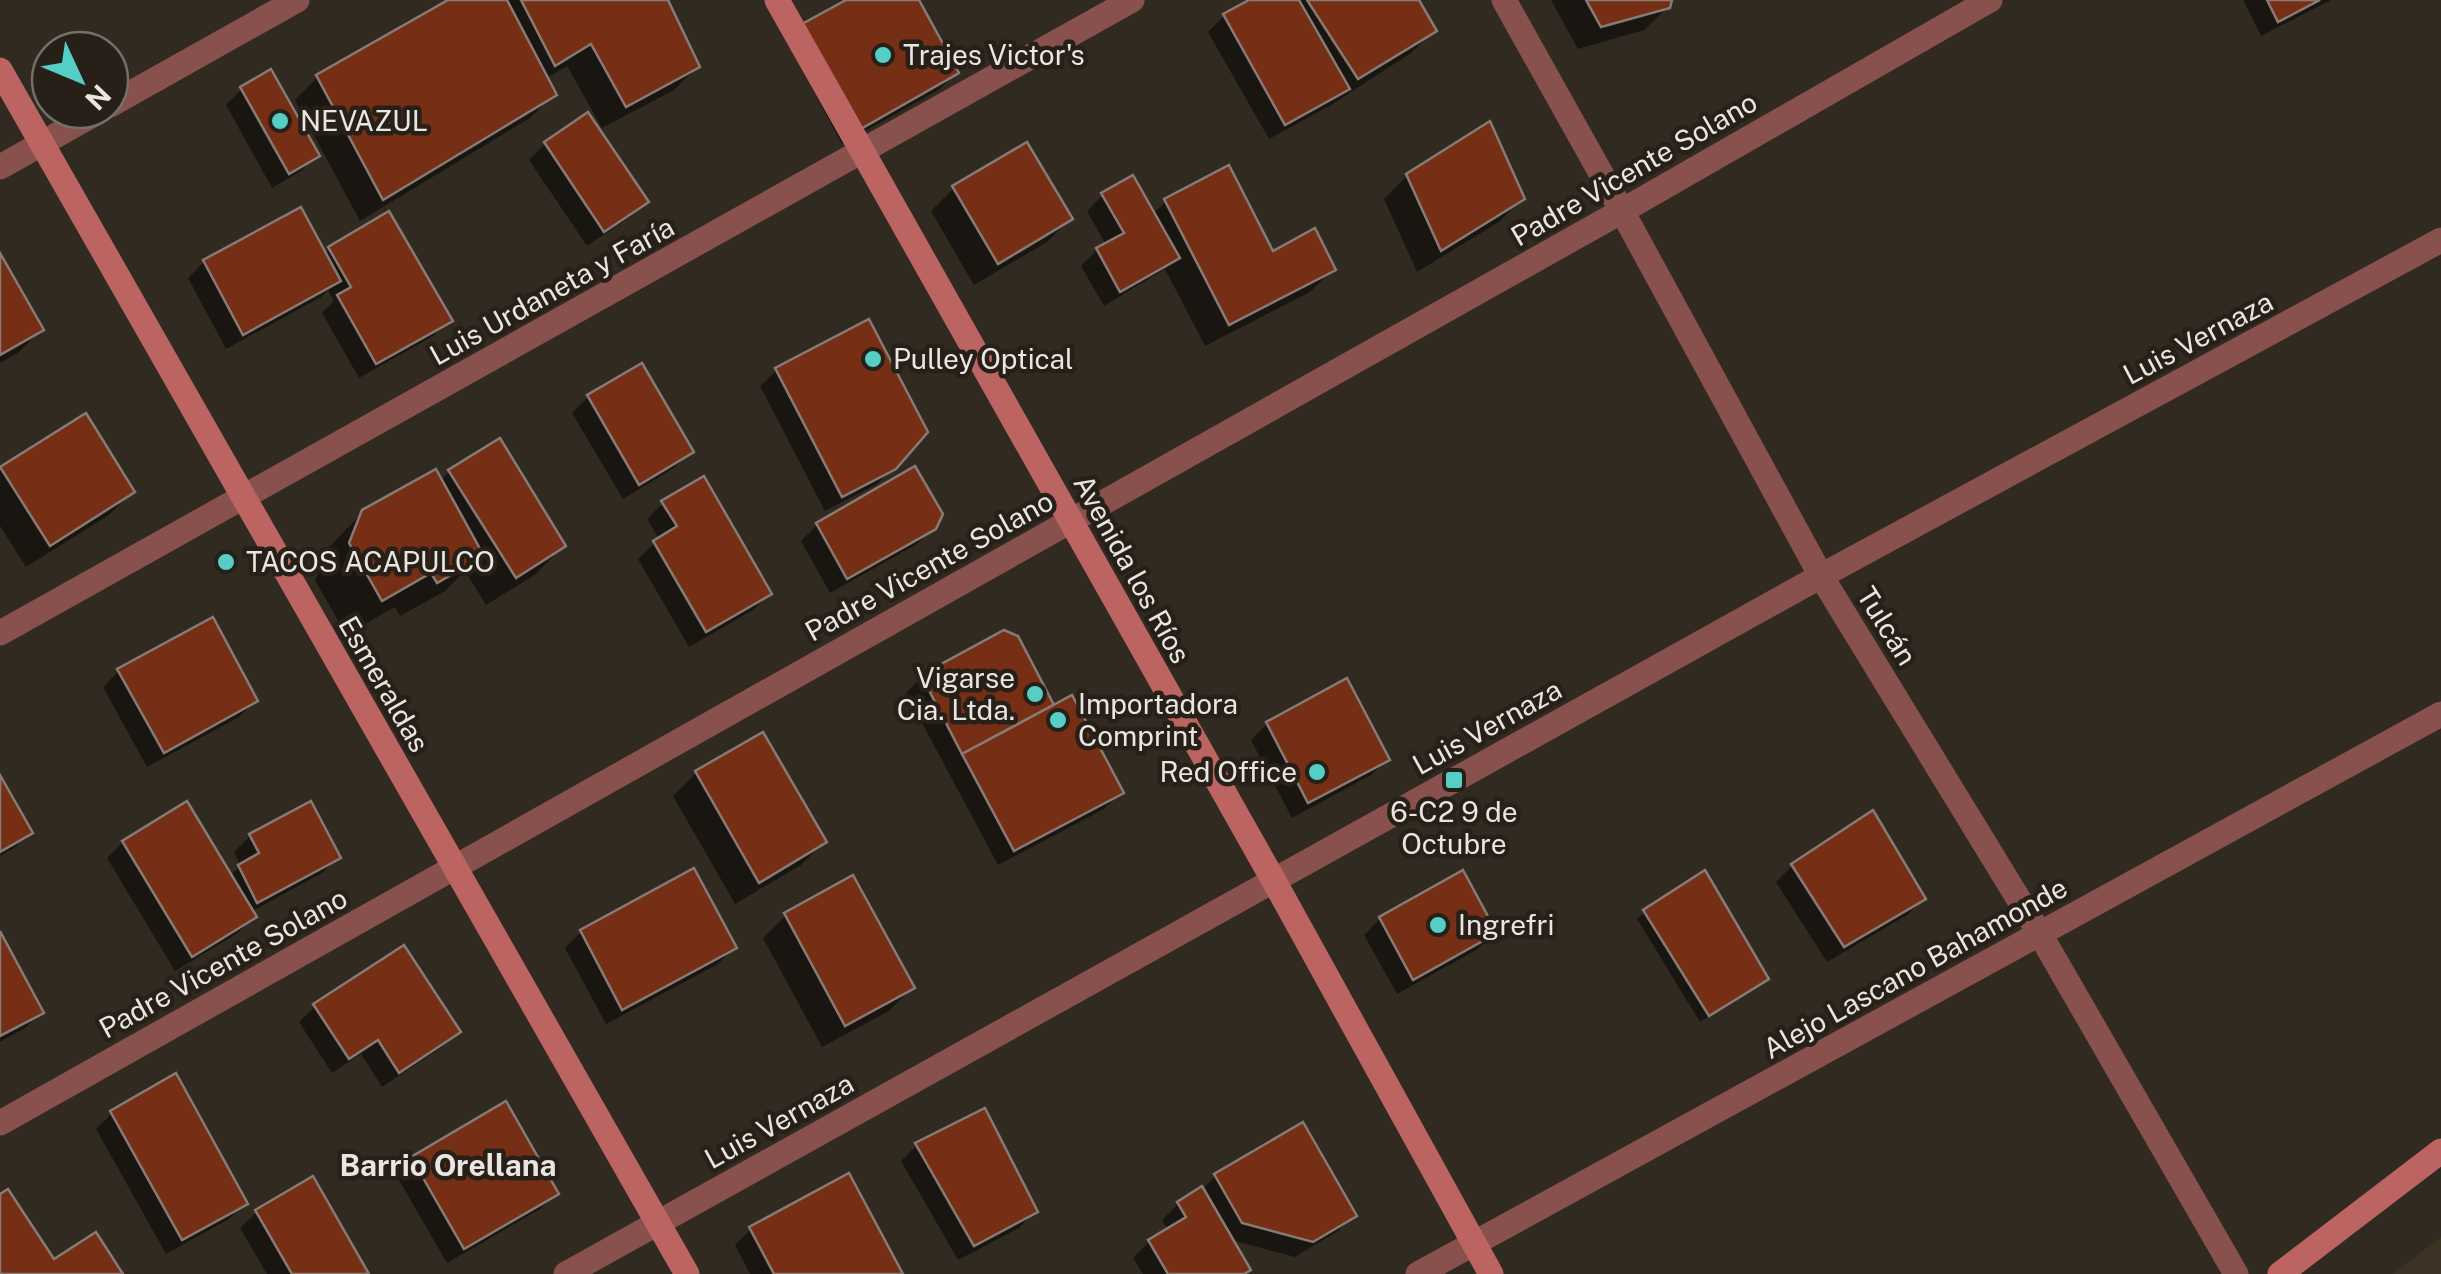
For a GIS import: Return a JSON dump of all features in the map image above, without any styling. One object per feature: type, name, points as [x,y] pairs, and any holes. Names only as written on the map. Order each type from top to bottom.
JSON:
[{"type":"main road","name":"Avenida los Ríos","points":[[778,0],[1492,1274]]},
{"type":"main road","name":"Esmeraldas","points":[[0,70],[686,1274]]},
{"type":"main road","points":[[2280,1274],[2441,1151]]},
{"type":"street","points":[[130,94],[296,0]]},
{"type":"street","name":"Luis Urdaneta y Faría","points":[[0,633],[1132,0]]},
{"type":"street","name":"Tulcán","points":[[1504,0],[1821,576],[2040,934],[2236,1274]]},
{"type":"street","name":"Padre Vicente Solano","points":[[0,1123],[1990,0]]},
{"type":"street","points":[[0,167],[66,130]]},
{"type":"street","name":"Luis Vernaza","points":[[566,1274],[1821,576],[2441,240]]},
{"type":"street","name":"Alejo Lascano Bahamonde","points":[[1418,1274],[2441,714]]},
{"type":"shaded area","points":[[2441,1237],[2441,1274],[2393,1274]]},
{"type":"building","points":[[448,0],[507,0],[557,95],[383,200],[316,75]]},
{"type":"building","points":[[521,0],[668,0],[700,67],[626,107],[591,44],[555,66]]},
{"type":"building","points":[[846,0],[919,0],[959,73],[859,130],[802,24]]},
{"type":"building","points":[[1249,0],[1299,0],[1350,89],[1285,125],[1223,14]]},
{"type":"building","points":[[1307,0],[1419,0],[1437,31],[1358,79]]},
{"type":"building","points":[[1586,0],[1672,0],[1670,8],[1601,27]]},
{"type":"building","points":[[2267,0],[2320,0],[2278,22]]},
{"type":"building","name":"NEVAZUL","points":[[271,69],[320,156],[289,174],[240,87]]},
{"type":"building","points":[[588,112],[649,202],[604,232],[544,142]]},
{"type":"building","points":[[1490,121],[1525,199],[1441,251],[1406,174]]},
{"type":"building","points":[[1027,142],[1073,219],[998,264],[952,186]]},
{"type":"building","points":[[1229,165],[1273,251],[1315,228],[1336,270],[1229,325],[1164,199]]},
{"type":"building","points":[[1133,175],[1180,258],[1120,292],[1096,248],[1124,233],[1101,193]]},
{"type":"building","points":[[301,207],[341,281],[243,335],[203,260]]},
{"type":"building","points":[[389,211],[453,321],[376,364],[337,295],[351,287],[328,247]]},
{"type":"building","points":[[0,253],[44,330],[0,355]]},
{"type":"building","points":[[869,319],[928,432],[896,469],[842,497],[775,368]]},
{"type":"building","points":[[642,363],[694,452],[639,485],[587,395]]},
{"type":"building","points":[[86,413],[135,492],[50,546],[0,467]]},
{"type":"building","points":[[500,438],[566,546],[516,578],[448,470]]},
{"type":"building","points":[[915,466],[943,514],[936,529],[847,579],[816,523]]},
{"type":"building","points":[[436,469],[484,556],[437,583],[431,573],[382,601],[349,543],[362,510]]},
{"type":"building","points":[[704,476],[772,594],[706,632],[653,541],[677,526],[661,501]]},
{"type":"building","points":[[213,617],[258,701],[164,753],[117,669]]},
{"type":"building","points":[[1004,630],[1018,636],[1054,705],[962,754],[921,675]]},
{"type":"building","points":[[1347,678],[1390,760],[1308,803],[1266,722]]},
{"type":"building","points":[[1072,695],[1124,793],[1014,851],[962,754]]},
{"type":"building","points":[[763,732],[827,842],[759,883],[695,771]]},
{"type":"building","points":[[0,775],[33,833],[0,852]]},
{"type":"building","points":[[187,801],[257,917],[192,957],[122,841]]},
{"type":"building","points":[[311,801],[341,858],[257,903],[238,865],[259,853],[249,834]]},
{"type":"building","points":[[1873,810],[1926,899],[1844,947],[1791,864]]},
{"type":"building","points":[[694,868],[737,948],[622,1010],[580,930]]},
{"type":"building","name":"Ingrefri","points":[[1463,870],[1497,933],[1413,980],[1379,917]]},
{"type":"building","points":[[1705,870],[1769,979],[1709,1016],[1643,910]]},
{"type":"building","points":[[853,875],[915,988],[845,1026],[784,913]]},
{"type":"building","points":[[0,931],[44,1013],[0,1036]]},
{"type":"building","points":[[404,945],[461,1032],[399,1073],[378,1040],[349,1059],[313,1004]]},
{"type":"building","points":[[176,1073],[248,1204],[182,1240],[110,1111]]},
{"type":"building","points":[[506,1101],[559,1194],[464,1249],[411,1157]]},
{"type":"building","points":[[985,1108],[1038,1212],[974,1246],[915,1143]]},
{"type":"building","points":[[1303,1122],[1357,1216],[1313,1242],[1242,1223],[1214,1174]]},
{"type":"building","points":[[849,1173],[903,1274],[774,1274],[749,1227]]},
{"type":"building","points":[[313,1176],[369,1274],[292,1274],[255,1210]]},
{"type":"building","points":[[1202,1186],[1251,1270],[1244,1274],[1168,1274],[1148,1240],[1186,1217],[1177,1202]]},
{"type":"building","points":[[8,1189],[54,1259],[96,1232],[123,1274],[0,1274],[0,1194]]},
{"type":"place","name":"Trajes Victor's","points":[[883,55]]},
{"type":"place","name":"NEVAZUL","points":[[280,121]]},
{"type":"place","name":"Pulley Optical","points":[[873,359]]},
{"type":"place","name":"TACOS ACAPULCO","points":[[226,562]]},
{"type":"place","name":"Vigarse Cia. Ltda.","points":[[1035,694]]},
{"type":"place","name":"Importadora Comprint","points":[[1058,720]]},
{"type":"place","name":"Red Office","points":[[1317,772]]},
{"type":"place","name":"6-C2 9 de Octubre","points":[[1454,780]]},
{"type":"place","name":"Ingrefri","points":[[1438,925]]},
{"type":"district","name":"Barrio Orellana","points":[[448,1166]]}]
